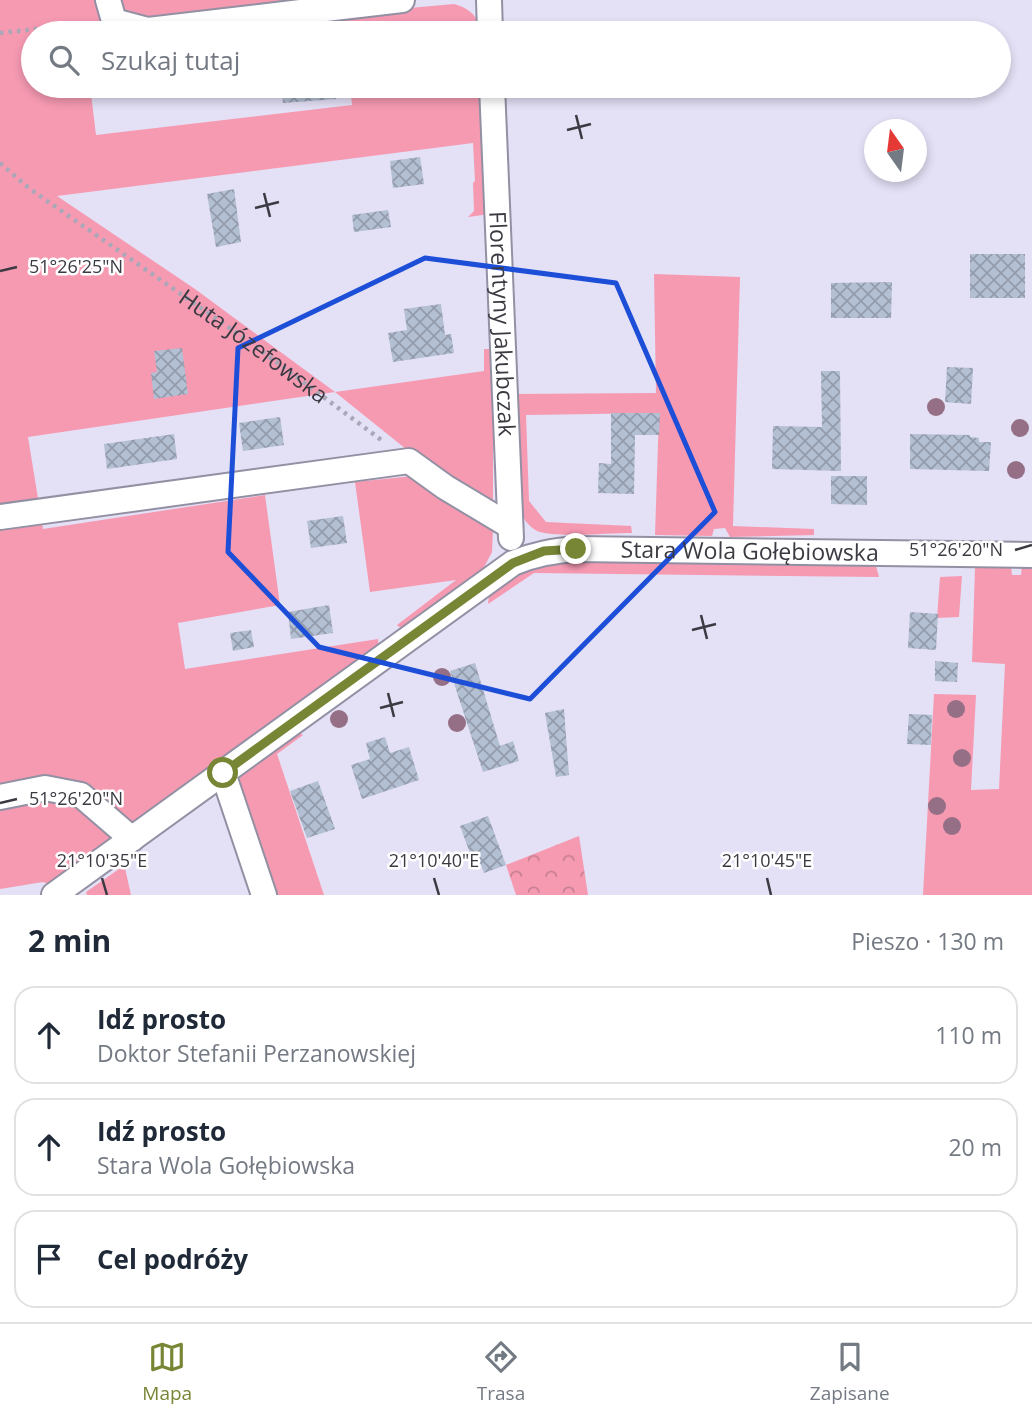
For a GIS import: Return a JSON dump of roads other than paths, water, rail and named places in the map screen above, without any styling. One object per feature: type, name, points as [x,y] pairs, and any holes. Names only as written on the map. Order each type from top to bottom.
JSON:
[{"type":"street","points":[[224,21],[402,0]]},
{"type":"street","points":[[489,0],[490,21]]},
{"type":"street","points":[[111,10],[131,21]]},
{"type":"street","name":"Florentyny Jakubczak","points":[[492,98],[513,563]]},
{"type":"street","points":[[0,517],[409,461],[479,509],[510,526]]},
{"type":"street","name":"Stara Wola Gołębiowska","points":[[54,895],[513,563],[544,551],[576,549],[1032,555]]},
{"type":"street","points":[[223,773],[264,895]]},
{"type":"street","points":[[0,797],[46,788],[81,795],[132,839]]}]
